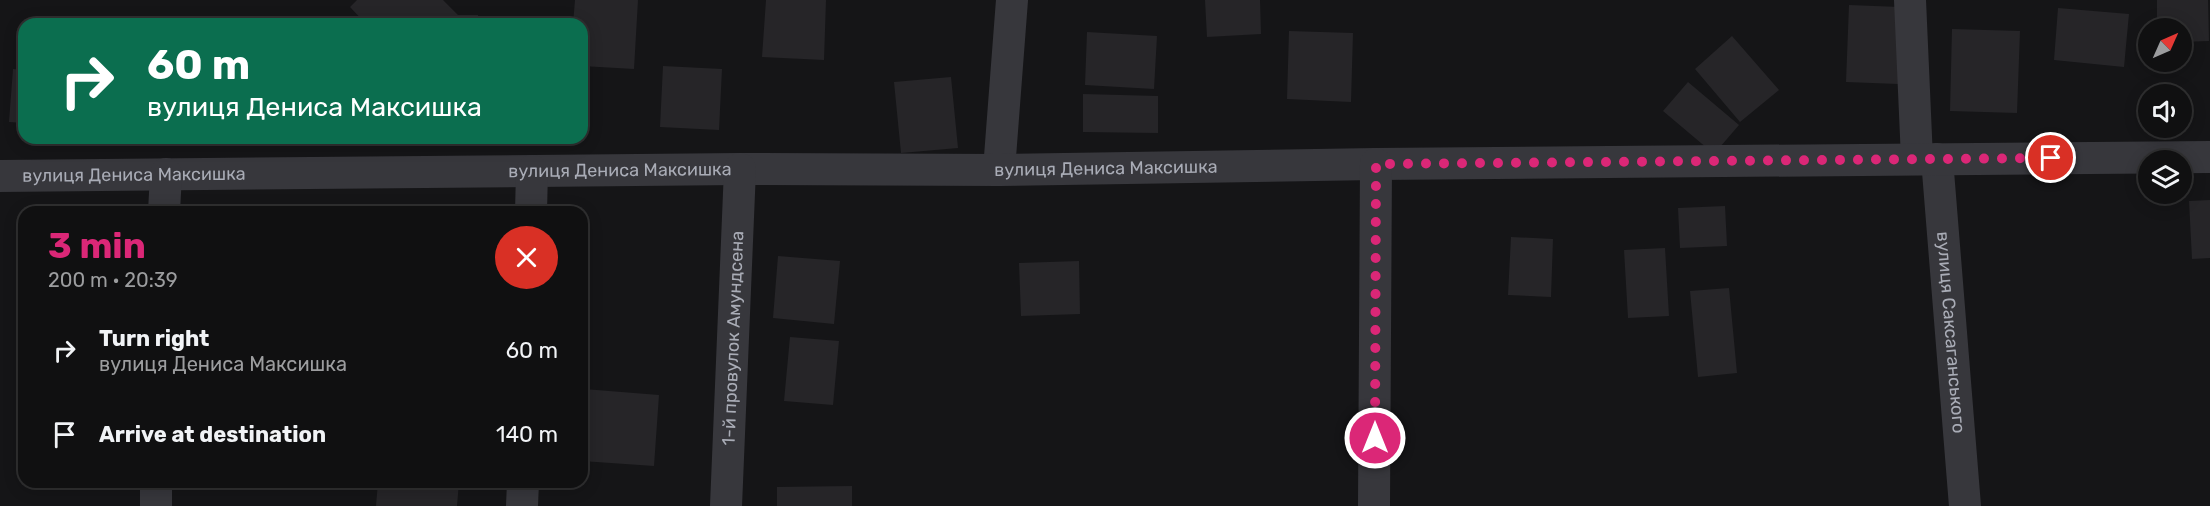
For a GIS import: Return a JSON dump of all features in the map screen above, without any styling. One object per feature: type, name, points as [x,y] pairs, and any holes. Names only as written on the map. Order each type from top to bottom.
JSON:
[{"type":"street","points":[[999,170],[1012,0]]},
{"type":"street","name":"вулиця Саксаганського","points":[[1910,0],[1965,506]]},
{"type":"street","name":"вулиця Дениса Максишка","points":[[0,176],[740,169],[999,170],[1376,164],[2210,157]]},
{"type":"street","points":[[1374,506],[1376,164]]},
{"type":"street","name":"1-й провулок Амундсена","points":[[726,506],[740,169]]},
{"type":"street","points":[[531,206],[532,171]]},
{"type":"street","points":[[164,206],[165,174]]},
{"type":"street","points":[[156,488],[156,506]]},
{"type":"street","points":[[522,506],[523,488]]},
{"type":"building","points":[[357,0],[443,0],[458,15],[478,15],[478,18],[360,18],[350,7]]},
{"type":"building","points":[[575,0],[638,0],[634,69],[588,66],[588,18],[574,18]]},
{"type":"building","points":[[766,0],[826,0],[824,60],[762,57]]},
{"type":"building","points":[[1205,0],[1260,0],[1261,34],[1207,37]]},
{"type":"building","points":[[2157,0],[2208,0],[2209,41],[2192,42],[2192,18],[2157,18]]},
{"type":"building","points":[[1849,5],[1900,7],[1898,84],[1846,82]]},
{"type":"building","points":[[2058,8],[2129,14],[2124,67],[2054,60]]},
{"type":"building","points":[[1952,29],[2020,31],[2017,113],[1950,111]]},
{"type":"building","points":[[1289,31],[1353,33],[1351,102],[1287,99]]},
{"type":"building","points":[[1087,32],[1157,36],[1154,89],[1085,85]]},
{"type":"building","points":[[1732,36],[1779,90],[1740,122],[1695,69]]},
{"type":"building","points":[[663,66],[722,69],[719,130],[660,127]]},
{"type":"building","points":[[13,69],[18,69],[18,123],[9,122]]},
{"type":"building","points":[[951,77],[958,148],[901,153],[894,82]]},
{"type":"building","points":[[1688,82],[1739,125],[1714,154],[1663,111]]},
{"type":"building","points":[[1083,94],[1158,96],[1158,133],[1083,132]]},
{"type":"building","points":[[2210,200],[2210,258],[2192,259],[2189,204],[2192,204],[2192,201]]},
{"type":"building","points":[[1725,206],[1727,246],[1680,248],[1678,208]]},
{"type":"building","points":[[1511,237],[1553,239],[1551,297],[1508,295]]},
{"type":"building","points":[[1665,248],[1669,316],[1628,318],[1624,250]]},
{"type":"building","points":[[778,256],[840,261],[834,324],[773,318]]},
{"type":"building","points":[[1079,261],[1080,314],[1021,316],[1019,263]]},
{"type":"building","points":[[1729,288],[1737,373],[1698,377],[1690,291]]},
{"type":"building","points":[[790,337],[839,341],[833,405],[784,401]]},
{"type":"building","points":[[588,389],[659,395],[654,466],[588,461]]},
{"type":"building","points":[[852,486],[852,506],[777,506],[777,487]]},
{"type":"building","points":[[378,488],[458,488],[457,506],[376,506]]},
{"type":"route","points":[[1375,438],[1376,164],[2051,158]]}]
